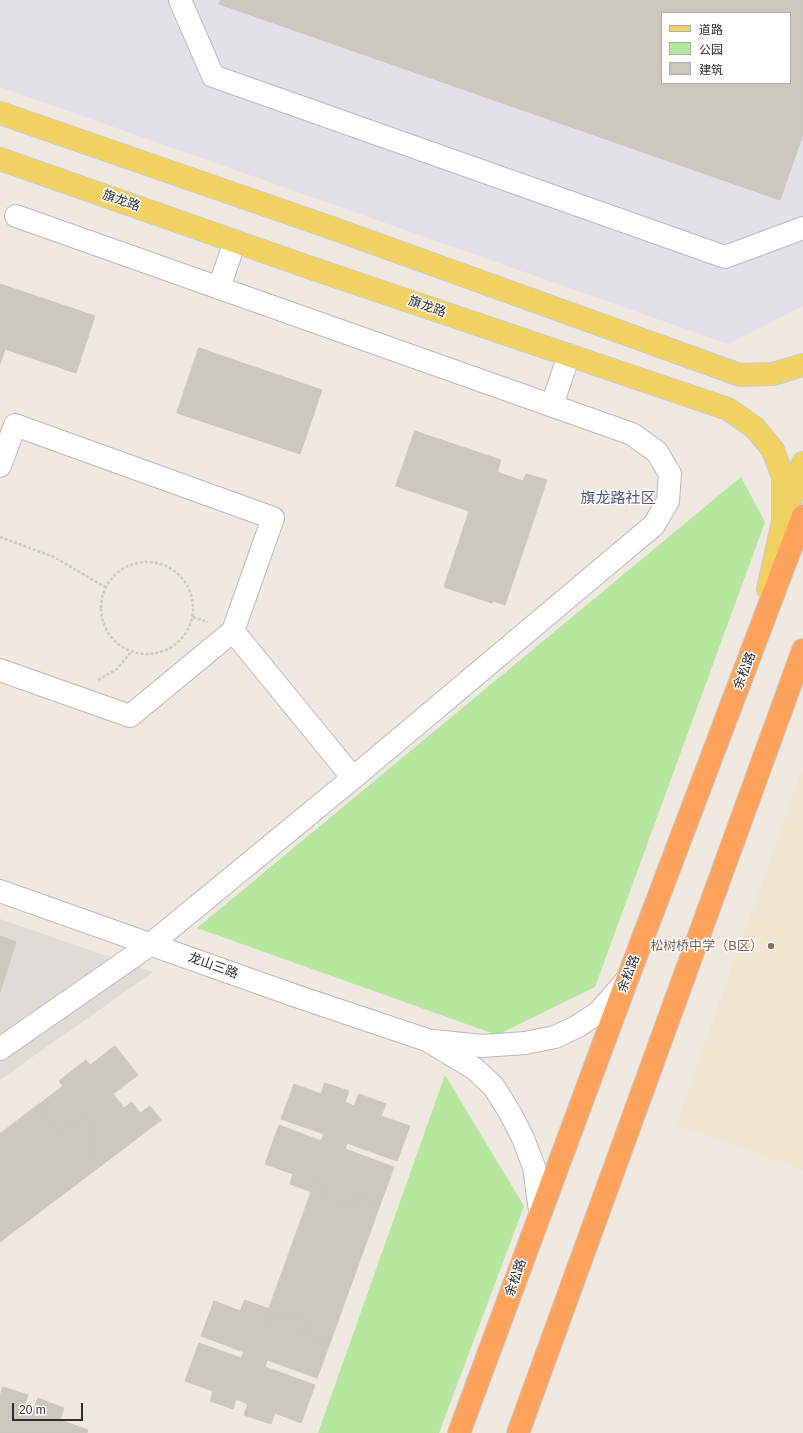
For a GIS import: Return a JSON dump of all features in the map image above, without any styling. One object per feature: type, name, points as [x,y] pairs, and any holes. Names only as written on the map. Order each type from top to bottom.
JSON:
[{"type":"highway","name":"余松路","points":[[459,1433],[540,1211],[759,634],[793,518]]},
{"type":"highway","points":[[518,1433],[803,650]]},
{"type":"main road","points":[[0,113],[329,227],[740,375],[773,374],[803,365]]},
{"type":"main road","name":"旗龙路","points":[[0,159],[728,410],[755,428],[773,450],[783,477],[793,518]]},
{"type":"main road","points":[[793,518],[803,463]]},
{"type":"street","points":[[180,0],[213,76],[725,257],[803,228]]},
{"type":"street","points":[[0,1049],[151,944],[353,778],[654,525],[668,501],[670,474],[657,452],[632,434],[16,216]]},
{"type":"street","points":[[218,288],[235,241]]},
{"type":"street","points":[[552,405],[569,355]]},
{"type":"street","points":[[0,466],[15,425],[273,518],[233,631],[130,716],[0,670]]},
{"type":"street","points":[[233,631],[353,778]]},
{"type":"street","name":"龙山三路","points":[[0,891],[296,996],[427,1040]]},
{"type":"street","points":[[427,1040],[482,1046],[525,1043],[555,1037],[578,1026],[599,1012],[627,980]]},
{"type":"street","points":[[427,1040],[475,1069],[494,1087],[522,1136],[534,1167],[540,1211]]},
{"type":"path","points":[[0,537],[54,557],[105,587]]},
{"type":"path","points":[[149,561],[174,570],[190,591],[193,617],[180,640],[158,654],[131,652],[110,637],[100,613],[105,587],[123,568],[149,561]]},
{"type":"path","points":[[74,696],[102,677],[118,669],[131,652]]},
{"type":"shaded area","points":[[0,0],[803,0],[803,306],[728,344],[0,87]]},
{"type":"shaded area","name":"松树桥中学（B区）","points":[[803,768],[803,1170],[676,1125]]},
{"type":"shaded area","points":[[0,919],[153,972],[0,1080]]},
{"type":"green space","points":[[741,477],[765,522],[595,987],[497,1035],[197,928]]},
{"type":"green space","points":[[445,1075],[524,1206],[439,1433],[318,1433]]},
{"type":"building","points":[[221,0],[803,0],[803,134],[780,200],[219,4]]},
{"type":"building","points":[[0,284],[95,316],[76,373],[5,349],[0,364]]},
{"type":"building","points":[[199,348],[322,390],[300,454],[177,413]]},
{"type":"building","points":[[415,431],[501,460],[497,472],[523,481],[526,474],[547,480],[505,605],[493,601],[492,603],[444,587],[469,511],[396,486]]},
{"type":"building","points":[[0,936],[16,942],[0,992]]},
{"type":"building","points":[[115,1046],[138,1075],[113,1094],[124,1108],[132,1102],[140,1113],[150,1106],[161,1120],[102,1165],[90,1150],[95,1146],[87,1135],[95,1129],[84,1115],[60,1133],[38,1105],[63,1086],[59,1081],[86,1060],[90,1065]]},
{"type":"building","points":[[325,1083],[349,1091],[345,1102],[354,1106],[359,1094],[386,1104],[381,1116],[410,1126],[397,1161],[347,1143],[345,1149],[394,1167],[380,1205],[355,1196],[351,1207],[324,1197],[328,1186],[315,1182],[312,1192],[290,1184],[293,1174],[265,1164],[279,1125],[321,1141],[324,1134],[281,1119],[294,1084],[321,1094]]},
{"type":"building","points":[[38,1105],[60,1133],[84,1115],[95,1129],[87,1135],[95,1146],[90,1150],[102,1165],[0,1242],[0,1134]]},
{"type":"building","points":[[315,1182],[328,1186],[324,1197],[351,1207],[355,1196],[380,1205],[330,1343],[301,1333],[306,1321],[279,1311],[274,1323],[265,1320]]},
{"type":"building","points":[[245,1300],[269,1309],[265,1320],[274,1323],[279,1311],[306,1321],[301,1333],[330,1343],[317,1378],[267,1360],[265,1367],[315,1385],[301,1423],[275,1413],[271,1424],[244,1415],[248,1404],[236,1399],[233,1409],[210,1401],[213,1391],[185,1381],[199,1343],[241,1358],[244,1352],[201,1336],[214,1301],[240,1311]]},
{"type":"building","points":[[3,1387],[28,1395],[24,1407],[33,1410],[38,1398],[64,1408],[60,1420],[88,1430],[87,1433],[0,1433],[0,1397]]},
{"type":"place","name":"松树桥中学（B区）","points":[[771,946]]},
{"type":"district","name":"旗龙路社区","points":[[618,499]]}]
